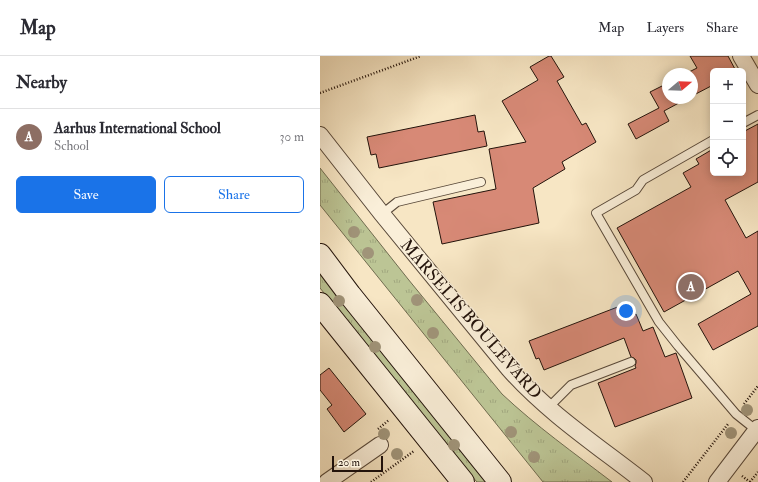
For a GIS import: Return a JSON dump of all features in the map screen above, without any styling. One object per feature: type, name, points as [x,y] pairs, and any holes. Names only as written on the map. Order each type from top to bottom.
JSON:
[{"type":"main road","points":[[320,255],[500,482]]},
{"type":"main road","points":[[320,304],[463,482]]},
{"type":"street","points":[[742,56],[758,85]]},
{"type":"street","name":"MARSELIS BOULEVARD","points":[[320,135],[382,214],[522,384],[548,408],[644,482]]},
{"type":"street","points":[[717,482],[757,429]]},
{"type":"street","points":[[327,482],[380,444]]},
{"type":"lane","points":[[746,121],[758,115]]},
{"type":"lane","points":[[710,142],[643,180],[636,190],[596,213],[659,322],[736,414],[757,429]]},
{"type":"lane","points":[[382,214],[397,202],[481,182]]},
{"type":"lane","points":[[548,408],[571,385],[631,362]]},
{"type":"path","points":[[320,93],[421,56]]},
{"type":"path","points":[[683,482],[758,386]]},
{"type":"path","points":[[380,444],[371,434],[404,408]]},
{"type":"path","points":[[371,482],[429,441]]},
{"type":"path","points":[[750,482],[758,472]]},
{"type":"green space","points":[[320,168],[502,394],[569,450],[612,482],[543,482],[320,205]]},
{"type":"green space","points":[[320,272],[488,482],[477,482],[469,473],[320,288]]},
{"type":"building","points":[[551,56],[564,77],[557,81],[582,125],[586,123],[596,142],[562,162],[565,169],[533,188],[539,223],[442,244],[433,202],[496,189],[489,149],[526,142],[502,101],[538,80],[530,67]]},
{"type":"building","points":[[690,56],[728,56],[734,68],[710,68],[710,87],[698,93],[697,68]]},
{"type":"building","points":[[662,86],[662,104],[677,104],[664,111],[669,121],[636,139],[628,124],[659,108],[650,92]]},
{"type":"building","points":[[475,115],[478,132],[484,131],[487,146],[379,168],[376,154],[371,155],[367,137]]},
{"type":"building","points":[[758,124],[758,182],[725,200],[746,238],[758,231],[758,326],[713,350],[698,324],[751,294],[738,271],[664,312],[617,228],[691,187],[683,173],[699,164],[696,159],[710,151],[710,176],[746,176],[746,130]]},
{"type":"building","points":[[628,303],[633,316],[636,314],[643,331],[653,327],[665,357],[676,353],[692,398],[615,427],[598,383],[636,368],[636,360],[631,357],[624,338],[544,370],[539,358],[536,359],[529,341]]},
{"type":"building","points":[[329,368],[366,414],[344,432],[327,409],[332,405],[320,390],[320,375]]},
{"type":"place","name":"Aarhus International School","points":[[691,287]]}]
